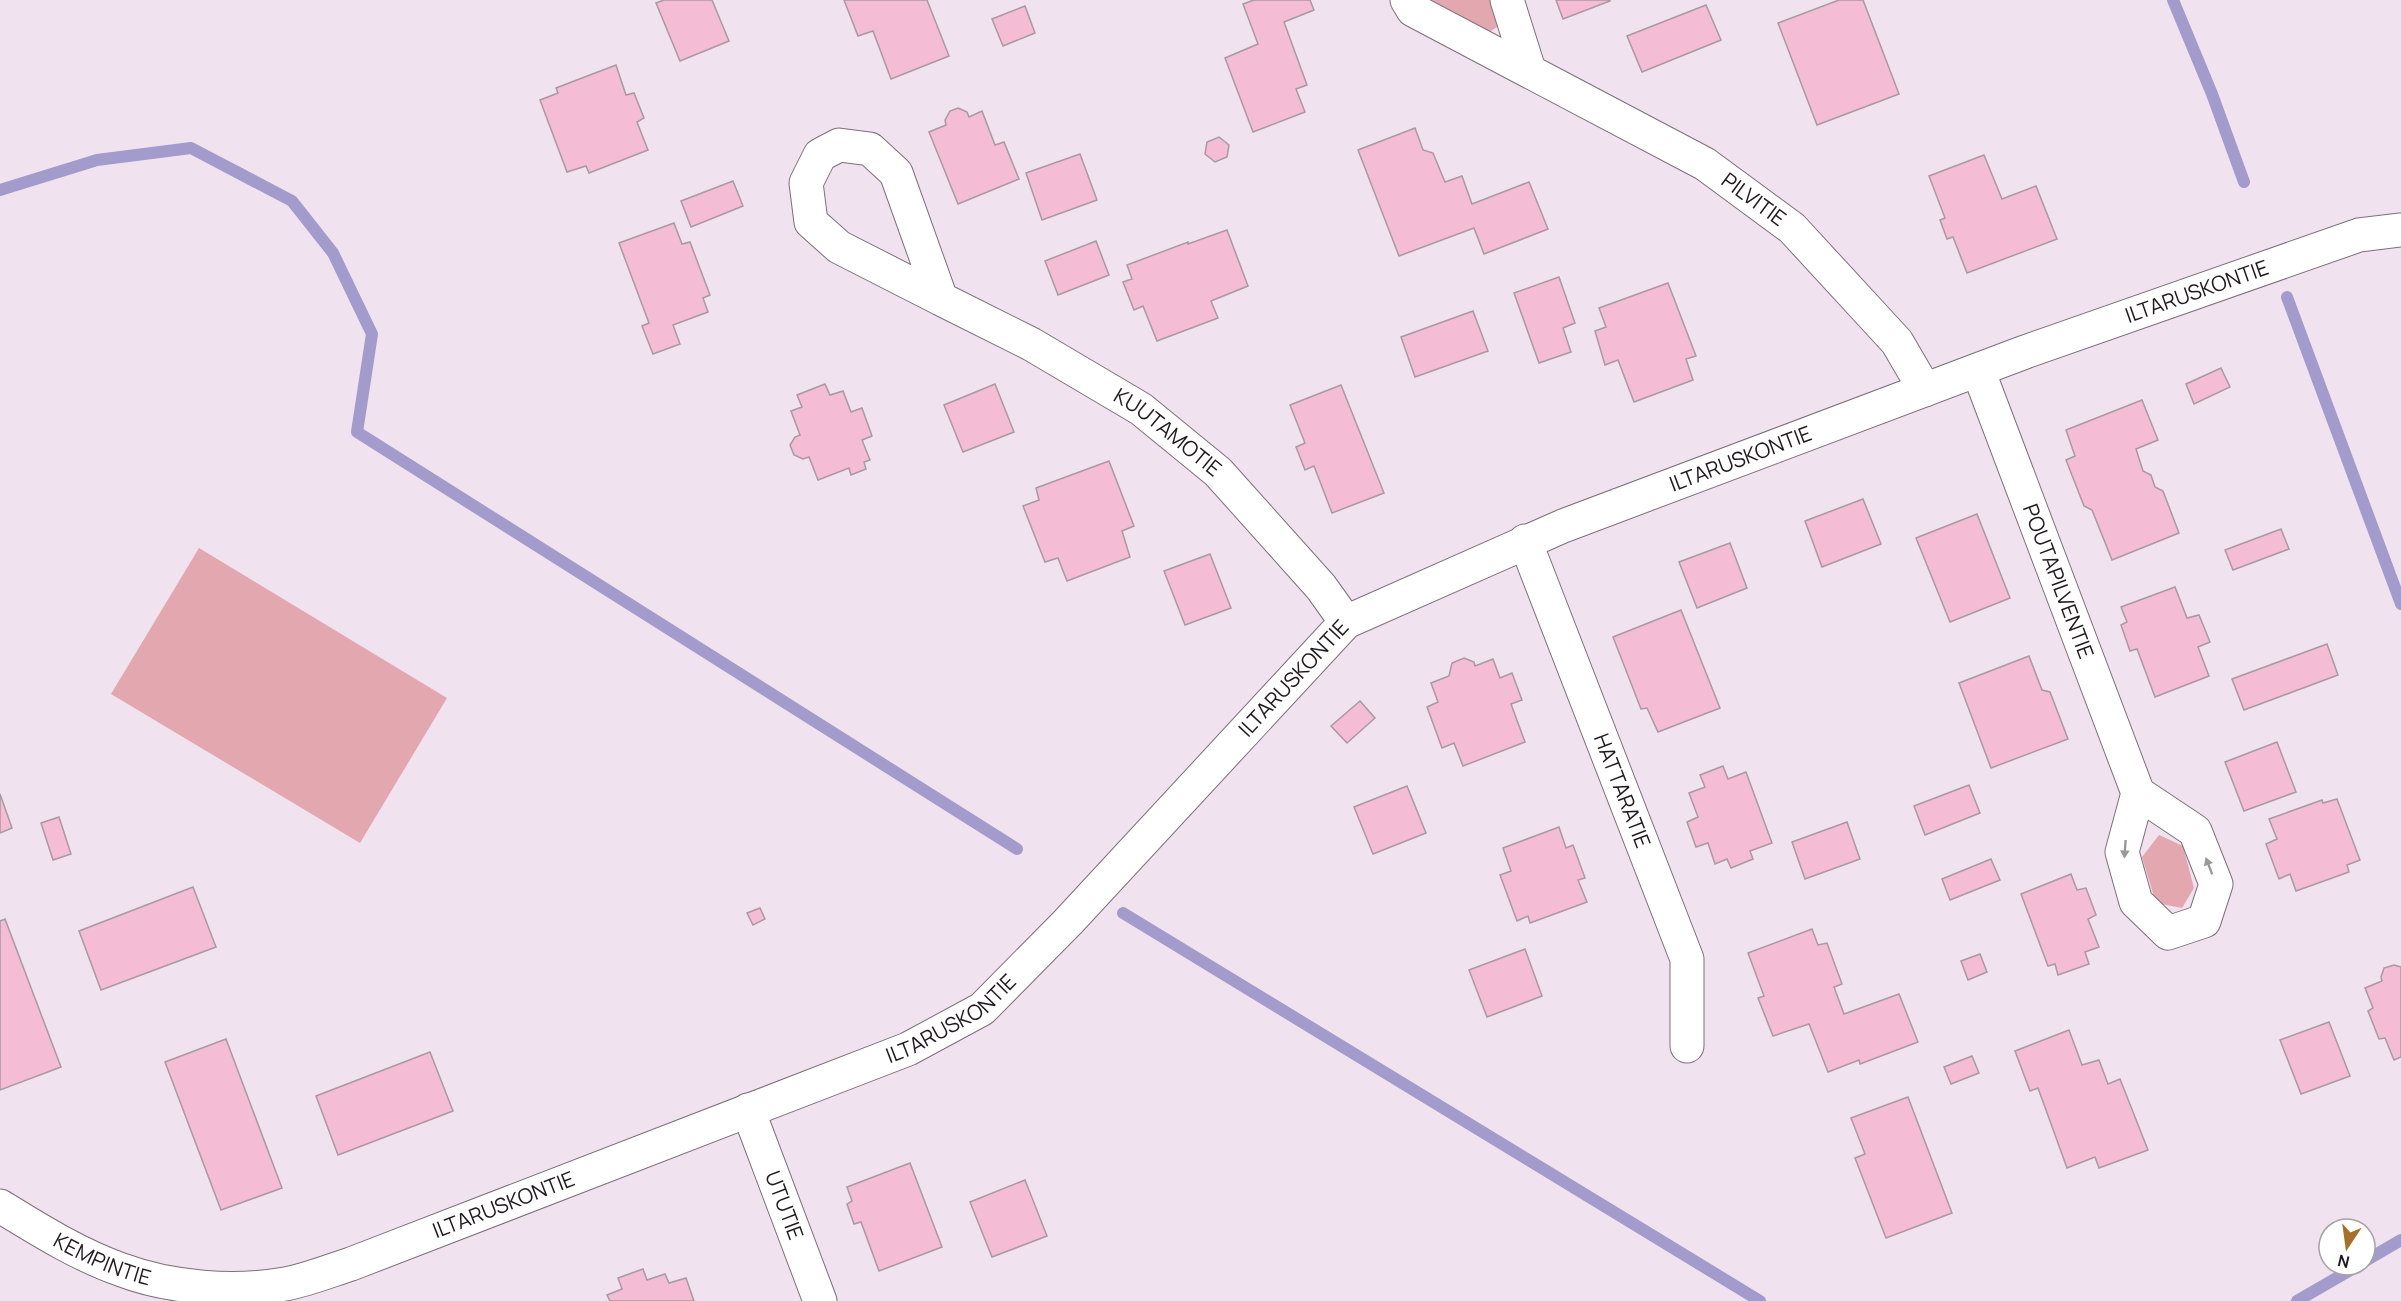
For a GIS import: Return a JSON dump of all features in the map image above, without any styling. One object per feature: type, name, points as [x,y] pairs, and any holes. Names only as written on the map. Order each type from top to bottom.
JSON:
[{"type":"street","name":"PILVITIE","points":[[1407,0],[1413,10],[1705,164],[1791,228],[1897,342],[1925,390]]},
{"type":"street","points":[[1507,0],[1529,70]]},
{"type":"street","name":"KUUTAMOTIE","points":[[941,299],[896,173],[870,149],[839,145],[820,155],[806,183],[811,222],[838,247],[941,299],[1031,344],[1150,416],[1218,472],[1321,587],[1346,622]]},
{"type":"street","name":"ILTARUSKONTIE","points":[[289,1292],[351,1264],[908,1049],[982,1009],[1068,922],[1346,622],[1526,542],[1978,370],[2359,235],[2401,230]]},
{"type":"street","name":"POUTAPILVENTIE","points":[[1978,370],[2139,793]]},
{"type":"street","name":"HATTARATIE","points":[[1526,542],[1687,959],[1687,1046]]},
{"type":"street","name":"UTUTIE","points":[[748,1110],[820,1301]]},
{"type":"street","name":"KEMPINTIE","points":[[0,1206],[54,1239],[122,1271],[188,1287],[251,1287],[289,1292]]},
{"type":"shaded area","points":[[1429,0],[1492,0],[1500,25],[1488,33]]},
{"type":"shaded area","points":[[199,548],[447,698],[360,843],[111,694]]},
{"type":"shaded area","points":[[2159,835],[2183,846],[2194,888],[2182,908],[2156,903],[2142,857]]},
{"type":"building","points":[[664,0],[712,0],[729,41],[680,61],[656,3]]},
{"type":"building","points":[[844,0],[927,0],[949,56],[891,79],[873,31],[858,36]]},
{"type":"building","points":[[1254,0],[1310,0],[1314,10],[1284,22],[1307,85],[1296,89],[1305,112],[1253,132],[1225,58],[1258,44],[1243,4]]},
{"type":"building","points":[[1556,0],[1610,0],[1610,1],[1563,19]]},
{"type":"building","points":[[1839,0],[1863,0],[1899,94],[1817,125],[1778,23]]},
{"type":"building","points":[[1706,5],[1721,40],[1642,72],[1627,36]]},
{"type":"building","points":[[1025,6],[1035,33],[1003,46],[992,19]]},
{"type":"building","points":[[616,65],[626,95],[634,93],[644,118],[637,122],[648,150],[589,173],[586,166],[567,172],[540,100],[558,93],[556,88]]},
{"type":"building","points":[[958,108],[967,112],[969,117],[982,111],[995,145],[1004,142],[1019,179],[958,204],[929,132],[946,125],[945,120],[950,111]]},
{"type":"building","points":[[1415,128],[1423,150],[1433,153],[1445,182],[1462,176],[1472,204],[1529,182],[1548,229],[1484,254],[1474,228],[1399,256],[1358,150]]},
{"type":"building","points":[[1219,137],[1229,145],[1227,157],[1215,162],[1205,154],[1207,142]]},
{"type":"building","points":[[1080,154],[1097,200],[1042,220],[1026,173]]},
{"type":"building","points":[[1984,155],[2002,199],[2036,186],[2057,239],[1967,273],[1953,237],[1947,239],[1940,220],[1945,218],[1929,176]]},
{"type":"building","points":[[733,181],[743,206],[691,227],[681,201]]},
{"type":"building","points":[[674,223],[682,244],[690,242],[710,295],[703,298],[708,312],[673,325],[680,344],[653,354],[642,326],[649,323],[619,243]]},
{"type":"building","points":[[1227,230],[1248,286],[1211,301],[1218,318],[1157,341],[1143,306],[1134,310],[1123,282],[1132,279],[1127,265]]},
{"type":"building","points":[[1096,241],[1109,275],[1058,295],[1045,261]]},
{"type":"building","points":[[1559,277],[1575,323],[1563,328],[1571,352],[1539,363],[1514,293]]},
{"type":"building","points":[[1668,283],[1696,356],[1686,359],[1693,380],[1634,402],[1618,360],[1605,365],[1595,331],[1606,327],[1599,308]]},
{"type":"building","points":[[1473,311],[1488,351],[1415,377],[1401,337]]},
{"type":"building","points":[[2221,368],[2230,387],[2194,404],[2186,384]]},
{"type":"building","points":[[825,384],[830,395],[843,391],[851,412],[862,408],[872,436],[862,440],[870,460],[864,462],[866,469],[851,475],[849,468],[818,480],[809,457],[803,459],[794,455],[790,445],[795,437],[800,435],[791,411],[802,407],[797,395]]},
{"type":"building","points":[[995,384],[1014,432],[963,452],[944,405]]},
{"type":"building","points":[[1341,385],[1384,493],[1332,513],[1314,466],[1305,470],[1296,447],[1305,443],[1290,405]]},
{"type":"building","points":[[2142,400],[2158,440],[2136,449],[2143,471],[2151,475],[2155,487],[2163,491],[2179,533],[2112,560],[2092,510],[2084,506],[2066,460],[2075,456],[2066,430]]},
{"type":"building","points":[[1109,461],[1134,526],[1122,531],[1130,557],[1067,581],[1058,558],[1045,562],[1023,506],[1039,500],[1036,488]]},
{"type":"building","points":[[1863,499],[1881,544],[1822,567],[1805,521]]},
{"type":"building","points":[[1977,514],[2010,598],[1950,622],[1916,538]]},
{"type":"building","points":[[2281,529],[2289,549],[2233,570],[2225,550]]},
{"type":"building","points":[[1730,543],[1747,588],[1697,608],[1679,562]]},
{"type":"building","points":[[1210,554],[1231,608],[1185,625],[1164,571]]},
{"type":"building","points":[[2175,587],[2187,618],[2199,615],[2210,642],[2198,647],[2209,676],[2155,697],[2137,649],[2130,651],[2121,625],[2127,622],[2121,607]]},
{"type":"building","points":[[1681,610],[1720,708],[1658,732],[1647,708],[1641,709],[1613,637]]},
{"type":"building","points":[[2327,644],[2338,675],[2244,710],[2232,679]]},
{"type":"building","points":[[2029,656],[2042,690],[2050,692],[2068,739],[1991,768],[1959,683]]},
{"type":"building","points":[[1464,658],[1474,662],[1475,666],[1493,659],[1500,678],[1512,673],[1522,700],[1511,704],[1525,742],[1463,766],[1454,743],[1442,748],[1427,707],[1438,702],[1431,683],[1449,676],[1452,663]]},
{"type":"building","points":[[1360,701],[1375,718],[1347,743],[1331,726]]},
{"type":"building","points":[[2277,742],[2296,792],[2244,811],[2225,762]]},
{"type":"building","points":[[1723,766],[1728,779],[1746,772],[1772,843],[1750,851],[1753,859],[1731,868],[1727,859],[1715,864],[1708,843],[1696,847],[1687,822],[1698,817],[1689,793],[1705,787],[1700,775]]},
{"type":"building","points":[[1969,785],[1980,813],[1925,835],[1914,806]]},
{"type":"building","points":[[1407,786],[1426,833],[1373,854],[1354,807]]},
{"type":"building","points":[[0,794],[12,828],[0,833]]},
{"type":"building","points":[[2337,799],[2360,860],[2347,865],[2349,872],[2296,891],[2290,874],[2279,879],[2266,844],[2277,839],[2269,819],[2322,800],[2323,803]]},
{"type":"building","points":[[59,817],[71,854],[53,860],[41,823]]},
{"type":"building","points":[[1847,822],[1860,859],[1805,879],[1792,842]]},
{"type":"building","points":[[1559,827],[1566,848],[1573,845],[1585,878],[1578,880],[1587,902],[1530,923],[1528,916],[1517,921],[1500,875],[1511,871],[1503,848]]},
{"type":"building","points":[[1991,859],[2000,880],[1950,900],[1942,879]]},
{"type":"building","points":[[2071,874],[2077,890],[2086,888],[2096,915],[2088,919],[2099,947],[2085,952],[2089,964],[2058,975],[2055,964],[2048,966],[2021,894]]},
{"type":"building","points":[[193,887],[216,947],[101,990],[79,931]]},
{"type":"building","points":[[760,908],[765,919],[753,925],[747,913]]},
{"type":"building","points":[[5,919],[61,1067],[0,1090],[0,921]]},
{"type":"building","points":[[1812,929],[1818,945],[1827,943],[1842,984],[1834,987],[1844,1014],[1899,994],[1918,1042],[1860,1064],[1859,1060],[1828,1072],[1809,1024],[1773,1036],[1758,998],[1764,996],[1748,953]]},
{"type":"building","points":[[1525,949],[1542,996],[1487,1017],[1469,970]]},
{"type":"building","points":[[1980,954],[1987,972],[1968,980],[1961,961]]},
{"type":"building","points":[[2394,965],[2401,967],[2401,1057],[2394,1060],[2385,1038],[2379,1039],[2368,1011],[2373,1008],[2365,988],[2382,981],[2384,968]]},
{"type":"building","points":[[2329,1022],[2350,1076],[2301,1094],[2280,1040]]},
{"type":"building","points":[[2069,1030],[2082,1065],[2099,1060],[2108,1084],[2120,1079],[2148,1150],[2099,1168],[2095,1157],[2067,1168],[2038,1088],[2030,1091],[2015,1051]]},
{"type":"building","points":[[226,1039],[282,1188],[221,1210],[165,1062]]},
{"type":"building","points":[[430,1052],[453,1111],[338,1155],[316,1096]]},
{"type":"building","points":[[1972,1056],[1979,1073],[1951,1084],[1944,1067]]},
{"type":"building","points":[[1908,1097],[1952,1213],[1886,1238],[1855,1158],[1865,1154],[1851,1118]]},
{"type":"building","points":[[910,1163],[942,1247],[879,1271],[861,1222],[854,1224],[847,1204],[852,1201],[847,1187]]},
{"type":"building","points":[[1025,1180],[1047,1236],[992,1257],[970,1202]]},
{"type":"building","points":[[643,1269],[647,1280],[665,1274],[669,1283],[686,1278],[694,1301],[610,1301],[607,1295],[622,1289],[618,1278]]},
{"type":"waterway","points":[[2173,0],[2212,94],[2244,182]]},
{"type":"waterway","points":[[0,190],[97,160],[191,148],[292,201],[333,253],[372,334],[357,432],[1017,849]]},
{"type":"waterway","points":[[2287,297],[2401,604]]},
{"type":"waterway","points":[[1123,913],[1760,1301]]},
{"type":"waterway","points":[[2377,1254],[2401,1240]]},
{"type":"waterway","points":[[2297,1301],[2338,1277]]}]
